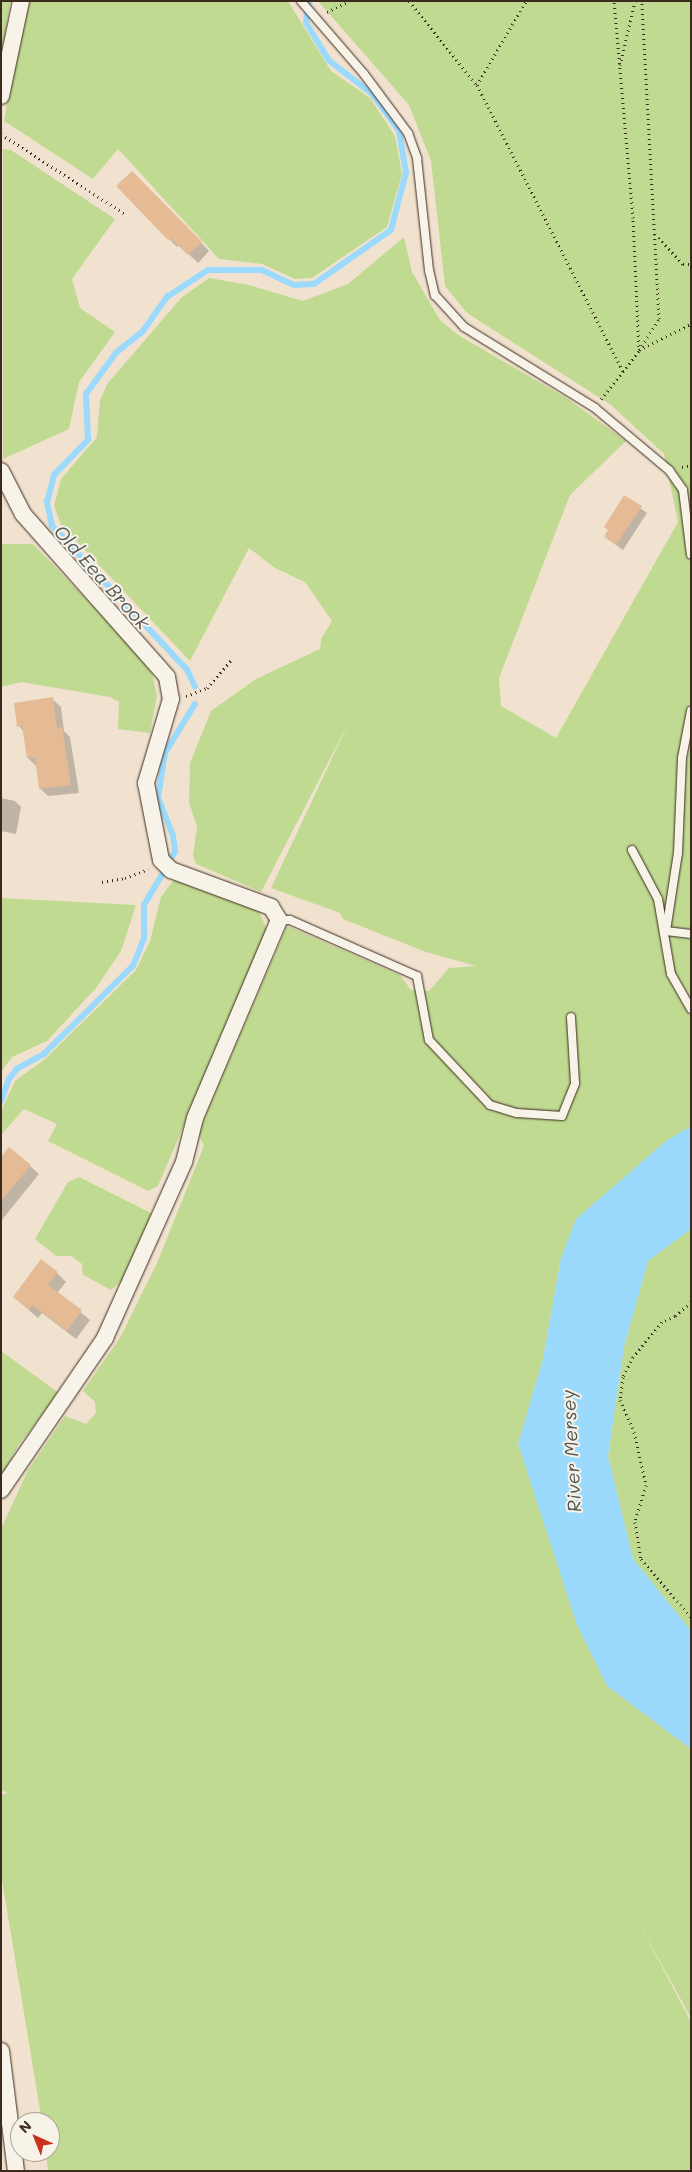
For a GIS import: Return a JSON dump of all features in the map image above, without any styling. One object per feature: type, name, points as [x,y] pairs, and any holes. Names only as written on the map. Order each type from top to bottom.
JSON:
[{"type":"street","points":[[1,96],[21,1]]},
{"type":"street","points":[[1,471],[23,514],[148,652],[167,677],[171,695],[146,783],[161,860],[171,870],[271,907],[279,920],[195,1118],[184,1162],[105,1338],[1,1490]]},
{"type":"street","points":[[1,2051],[16,2171]]},
{"type":"lane","points":[[300,1],[364,74],[408,132],[417,158],[429,270],[435,295],[464,327],[595,408],[647,448],[670,470],[683,490],[691,554]]},
{"type":"lane","points":[[666,931],[678,853],[682,758],[691,711]]},
{"type":"lane","points":[[632,850],[658,899],[666,931],[671,974],[691,1009]]},
{"type":"lane","points":[[279,920],[290,920],[417,976],[429,1040],[490,1105],[517,1113],[562,1116],[575,1083],[571,1018]]},
{"type":"lane","points":[[666,931],[691,934]]},
{"type":"path","points":[[315,18],[350,1]]},
{"type":"path","points":[[409,1],[477,85],[623,371]]},
{"type":"path","points":[[477,85],[526,1]]},
{"type":"path","points":[[614,1],[634,218],[639,351]]},
{"type":"path","points":[[619,68],[635,1]]},
{"type":"path","points":[[595,408],[639,351],[659,319],[642,1]]},
{"type":"path","points":[[1,134],[125,214]]},
{"type":"path","points":[[655,233],[683,264],[691,264]]},
{"type":"path","points":[[639,351],[691,324]]},
{"type":"path","points":[[171,695],[192,695],[207,688],[231,660]]},
{"type":"path","points":[[102,882],[125,878],[155,866],[161,860]]},
{"type":"path","points":[[691,1302],[675,1316],[662,1322],[633,1357],[623,1377],[620,1400],[634,1432],[646,1485],[635,1522],[641,1559],[691,1617]]},
{"type":"green space","points":[[1,1],[10,1],[1,60]]},
{"type":"green space","points":[[28,1],[288,1],[331,71],[370,98],[395,136],[402,174],[387,227],[312,278],[295,279],[262,264],[219,259],[118,149],[93,179],[4,121],[23,15]]},
{"type":"green space","points":[[318,1],[691,1],[691,1126],[666,1141],[561,1258],[543,1359],[518,1444],[607,1686],[691,1749],[691,2018],[638,1921],[691,2022],[691,2171],[48,2171],[47,2162],[60,2162],[60,2112],[40,2112],[1,1874],[1,1795],[8,1793],[1,1790],[1,1529],[28,1470],[65,1416],[86,1424],[96,1413],[95,1402],[83,1391],[121,1336],[157,1263],[204,1146],[198,1133],[287,926],[400,975],[411,990],[429,991],[449,968],[476,966],[426,952],[343,919],[340,913],[271,888],[349,722],[261,892],[196,864],[193,856],[197,826],[189,803],[190,763],[211,711],[256,679],[320,649],[321,639],[332,621],[305,582],[275,568],[249,548],[190,661],[61,525],[54,506],[61,479],[97,437],[100,400],[108,383],[181,298],[209,278],[249,285],[303,301],[348,284],[404,237],[412,272],[440,320],[458,335],[568,399],[626,441],[570,495],[499,678],[501,706],[556,738],[678,522],[664,454],[611,405],[467,313],[445,286],[431,161],[409,105]]},
{"type":"green space","points":[[3,149],[11,150],[115,219],[72,279],[80,308],[115,332],[79,382],[69,429],[3,459]]},
{"type":"green space","points":[[1,544],[33,544],[142,657],[152,673],[157,696],[150,733],[118,729],[119,702],[110,697],[21,682],[1,687]]},
{"type":"green space","points":[[175,878],[259,910],[267,931],[158,1186],[148,1191],[48,1141],[57,1124],[24,1109],[1,1135],[1,1111],[15,1081],[45,1059],[136,970],[150,941],[161,897]]},
{"type":"green space","points":[[1,898],[136,905],[121,951],[96,988],[47,1041],[12,1057],[1,1072]]},
{"type":"green space","points":[[79,1177],[153,1214],[125,1278],[111,1290],[83,1275],[82,1264],[71,1256],[56,1256],[35,1239],[68,1182]]},
{"type":"green space","points":[[691,1229],[691,1631],[633,1559],[608,1456],[624,1347],[648,1261]]},
{"type":"green space","points":[[1,1351],[59,1393],[18,1446],[1,1477]]},
{"type":"water","name":"River Mersey","points":[[691,1126],[691,1229],[648,1261],[624,1347],[608,1456],[633,1559],[691,1631],[691,1749],[607,1686],[577,1625],[518,1444],[543,1359],[561,1258],[576,1219],[666,1141]]},
{"type":"building","points":[[132,171],[202,242],[188,255],[170,238],[168,240],[116,186]]},
{"type":"building","points":[[624,495],[642,506],[616,545],[604,537],[608,530],[604,527]]},
{"type":"building","points":[[53,697],[57,728],[62,727],[71,785],[39,789],[35,757],[27,758],[22,726],[17,727],[14,703]]},
{"type":"building","points":[[9,1147],[31,1165],[1,1201],[1,1157]]},
{"type":"building","points":[[41,1259],[58,1272],[48,1285],[82,1310],[67,1331],[32,1305],[29,1310],[13,1297]]},
{"type":"waterway","name":"Old Eea Brook","points":[[195,687],[187,670],[52,526],[47,502],[54,475],[88,440],[86,394],[116,353],[143,331],[167,297],[208,270],[262,270],[294,285],[314,284],[391,230],[406,173],[399,131],[372,94],[329,61],[306,23],[309,1]]},
{"type":"waterway","name":"Old Eea Brook","points":[[169,861],[175,852],[173,836],[158,798],[165,753],[195,704]]},
{"type":"waterway","name":"Old Eea Brook","points":[[1,1101],[9,1079],[17,1069],[44,1054],[133,966],[144,939],[144,905],[164,872]]}]
